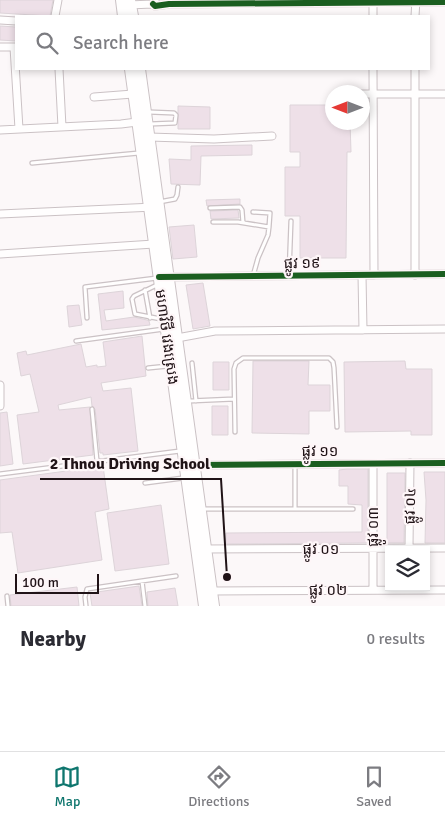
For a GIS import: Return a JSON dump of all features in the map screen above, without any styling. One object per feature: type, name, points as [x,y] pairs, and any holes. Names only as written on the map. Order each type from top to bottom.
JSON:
[{"type":"main road","name":"មហាវិថី វេងស្រេង","points":[[130,70],[134,94],[149,137],[164,280],[165,324],[187,478],[214,606]]},
{"type":"main road","name":"មហាវិថី វេងស្រេង","points":[[140,70],[146,111],[143,123],[142,153],[156,206],[154,244],[191,401],[194,465],[200,509],[204,606]]},
{"type":"street","points":[[55,15],[58,0]]},
{"type":"street","points":[[373,1],[373,15]]},
{"type":"street","points":[[416,1],[416,15]]},
{"type":"street","points":[[125,6],[153,4],[155,6],[202,2],[445,2]]},
{"type":"street","points":[[0,20],[15,21]]},
{"type":"street","points":[[0,47],[15,47]]},
{"type":"street","points":[[16,70],[19,130]]},
{"type":"street","points":[[59,70],[62,127]]},
{"type":"street","points":[[373,70],[374,275]]},
{"type":"street","points":[[415,70],[416,274]]},
{"type":"street","points":[[94,97],[134,94]]},
{"type":"street","points":[[373,94],[445,94]]},
{"type":"street","points":[[0,130],[143,123]]},
{"type":"street","points":[[149,137],[214,139],[272,136]]},
{"type":"street","points":[[0,214],[156,206]]},
{"type":"street","points":[[0,254],[154,244]]},
{"type":"street","name":"ផ្លូវ ១៩","points":[[164,280],[253,276],[445,274]]},
{"type":"street","points":[[362,275],[363,330]]},
{"type":"street","points":[[177,338],[215,330],[445,329]]},
{"type":"street","points":[[0,385],[0,406]]},
{"type":"street","name":"ផ្លូវ ០៤","points":[[409,546],[410,463]]},
{"type":"street","name":"ផ្លូវ ១១","points":[[194,465],[445,463]]},
{"type":"street","name":"ផ្លូវ ០៣","points":[[373,464],[373,590]]},
{"type":"street","name":"ផ្លូវ ០១","points":[[201,549],[385,548]]},
{"type":"street","name":"ផ្លូវ ០១","points":[[430,548],[445,548]]},
{"type":"street","name":"ផ្លូវ ០២","points":[[212,591],[445,590]]},
{"type":"lane","points":[[143,123],[175,123],[176,115],[174,113],[146,111]]},
{"type":"lane","points":[[32,163],[142,153]]},
{"type":"lane","points":[[156,206],[175,199],[178,196],[178,186]]},
{"type":"lane","points":[[210,208],[240,207],[243,223]]},
{"type":"lane","points":[[253,212],[270,213],[268,234],[253,276]]},
{"type":"lane","points":[[289,276],[291,221]]},
{"type":"lane","points":[[213,222],[243,223],[269,227]]},
{"type":"lane","points":[[164,280],[132,297],[136,315],[165,324]]},
{"type":"lane","points":[[87,318],[84,287],[164,280]]},
{"type":"lane","points":[[145,290],[150,318]]},
{"type":"lane","points":[[76,341],[165,324]]},
{"type":"lane","points":[[235,432],[234,369],[236,363],[243,358],[329,358],[333,362],[334,368],[337,427]]},
{"type":"lane","points":[[192,363],[191,401],[234,399]]},
{"type":"lane","points":[[148,368],[171,366]]},
{"type":"lane","points":[[92,409],[97,461]]},
{"type":"lane","points":[[0,474],[183,450]]},
{"type":"lane","points":[[295,464],[295,508]]},
{"type":"lane","points":[[145,484],[187,478]]},
{"type":"lane","points":[[200,509],[352,509]]},
{"type":"lane","points":[[86,606],[85,598],[88,589],[176,576]]},
{"type":"lane","points":[[142,581],[145,606]]},
{"type":"lane","points":[[7,596],[8,606]]},
{"type":"building","points":[[0,0],[53,0],[50,15],[0,13]]},
{"type":"building","points":[[0,26],[15,27],[15,41],[0,40]]},
{"type":"building","points":[[290,105],[325,105],[325,130],[350,130],[351,152],[347,152],[346,258],[300,258],[300,216],[285,216],[285,167],[300,167],[300,152],[290,152]]},
{"type":"building","points":[[178,106],[210,107],[210,129],[178,129]]},
{"type":"building","points":[[252,145],[252,155],[201,156],[200,185],[171,184],[169,159],[191,160],[191,146]]},
{"type":"building","points":[[240,199],[240,204],[207,206],[206,200]]},
{"type":"building","points":[[238,210],[239,218],[211,219],[210,211]]},
{"type":"building","points":[[194,225],[197,257],[173,259],[169,227]]},
{"type":"building","points":[[203,283],[210,326],[193,329],[186,285]]},
{"type":"building","points":[[123,291],[124,308],[104,310],[106,321],[134,317],[149,321],[150,325],[102,330],[98,294]]},
{"type":"building","points":[[79,305],[82,325],[69,327],[67,306]]},
{"type":"building","points":[[142,336],[146,376],[101,383],[103,391],[131,388],[138,451],[103,455],[103,453],[100,453],[95,409],[92,406],[91,397],[58,405],[59,410],[90,407],[93,455],[23,464],[17,415],[39,412],[30,374],[21,376],[17,353],[26,351],[27,355],[81,344],[86,367],[106,366],[103,342]]},
{"type":"building","points":[[253,361],[309,361],[308,385],[330,385],[330,411],[309,411],[309,434],[252,433]]},
{"type":"building","points":[[405,361],[406,369],[432,369],[432,435],[411,435],[411,431],[345,432],[344,362]]},
{"type":"building","points":[[213,362],[229,362],[229,390],[213,390]]},
{"type":"building","points":[[212,406],[228,406],[228,435],[212,435]]},
{"type":"building","points":[[7,412],[13,464],[0,466],[0,413]]},
{"type":"building","points":[[103,466],[109,509],[95,512],[102,560],[18,573],[12,532],[0,533],[0,480]]},
{"type":"building","points":[[368,469],[368,543],[226,544],[226,533],[362,532],[362,505],[348,504],[348,486],[339,486],[339,470]]},
{"type":"building","points":[[424,472],[445,472],[445,543],[425,543],[426,500]]},
{"type":"building","points":[[387,473],[405,473],[404,543],[387,543]]},
{"type":"building","points":[[161,505],[169,564],[115,571],[107,513]]},
{"type":"building","points":[[139,586],[142,606],[92,606],[90,593]]},
{"type":"building","points":[[77,587],[79,606],[11,606],[10,595]]},
{"type":"building","points":[[175,588],[178,606],[148,606],[147,592]]},
{"type":"cycle path","points":[[153,4],[155,6],[169,4],[445,2]]},
{"type":"cycle path","points":[[159,277],[445,274]]},
{"type":"cycle path","points":[[194,465],[445,463]]},
{"type":"place","name":"2 Thnou Driving School","points":[[227,577]]}]
